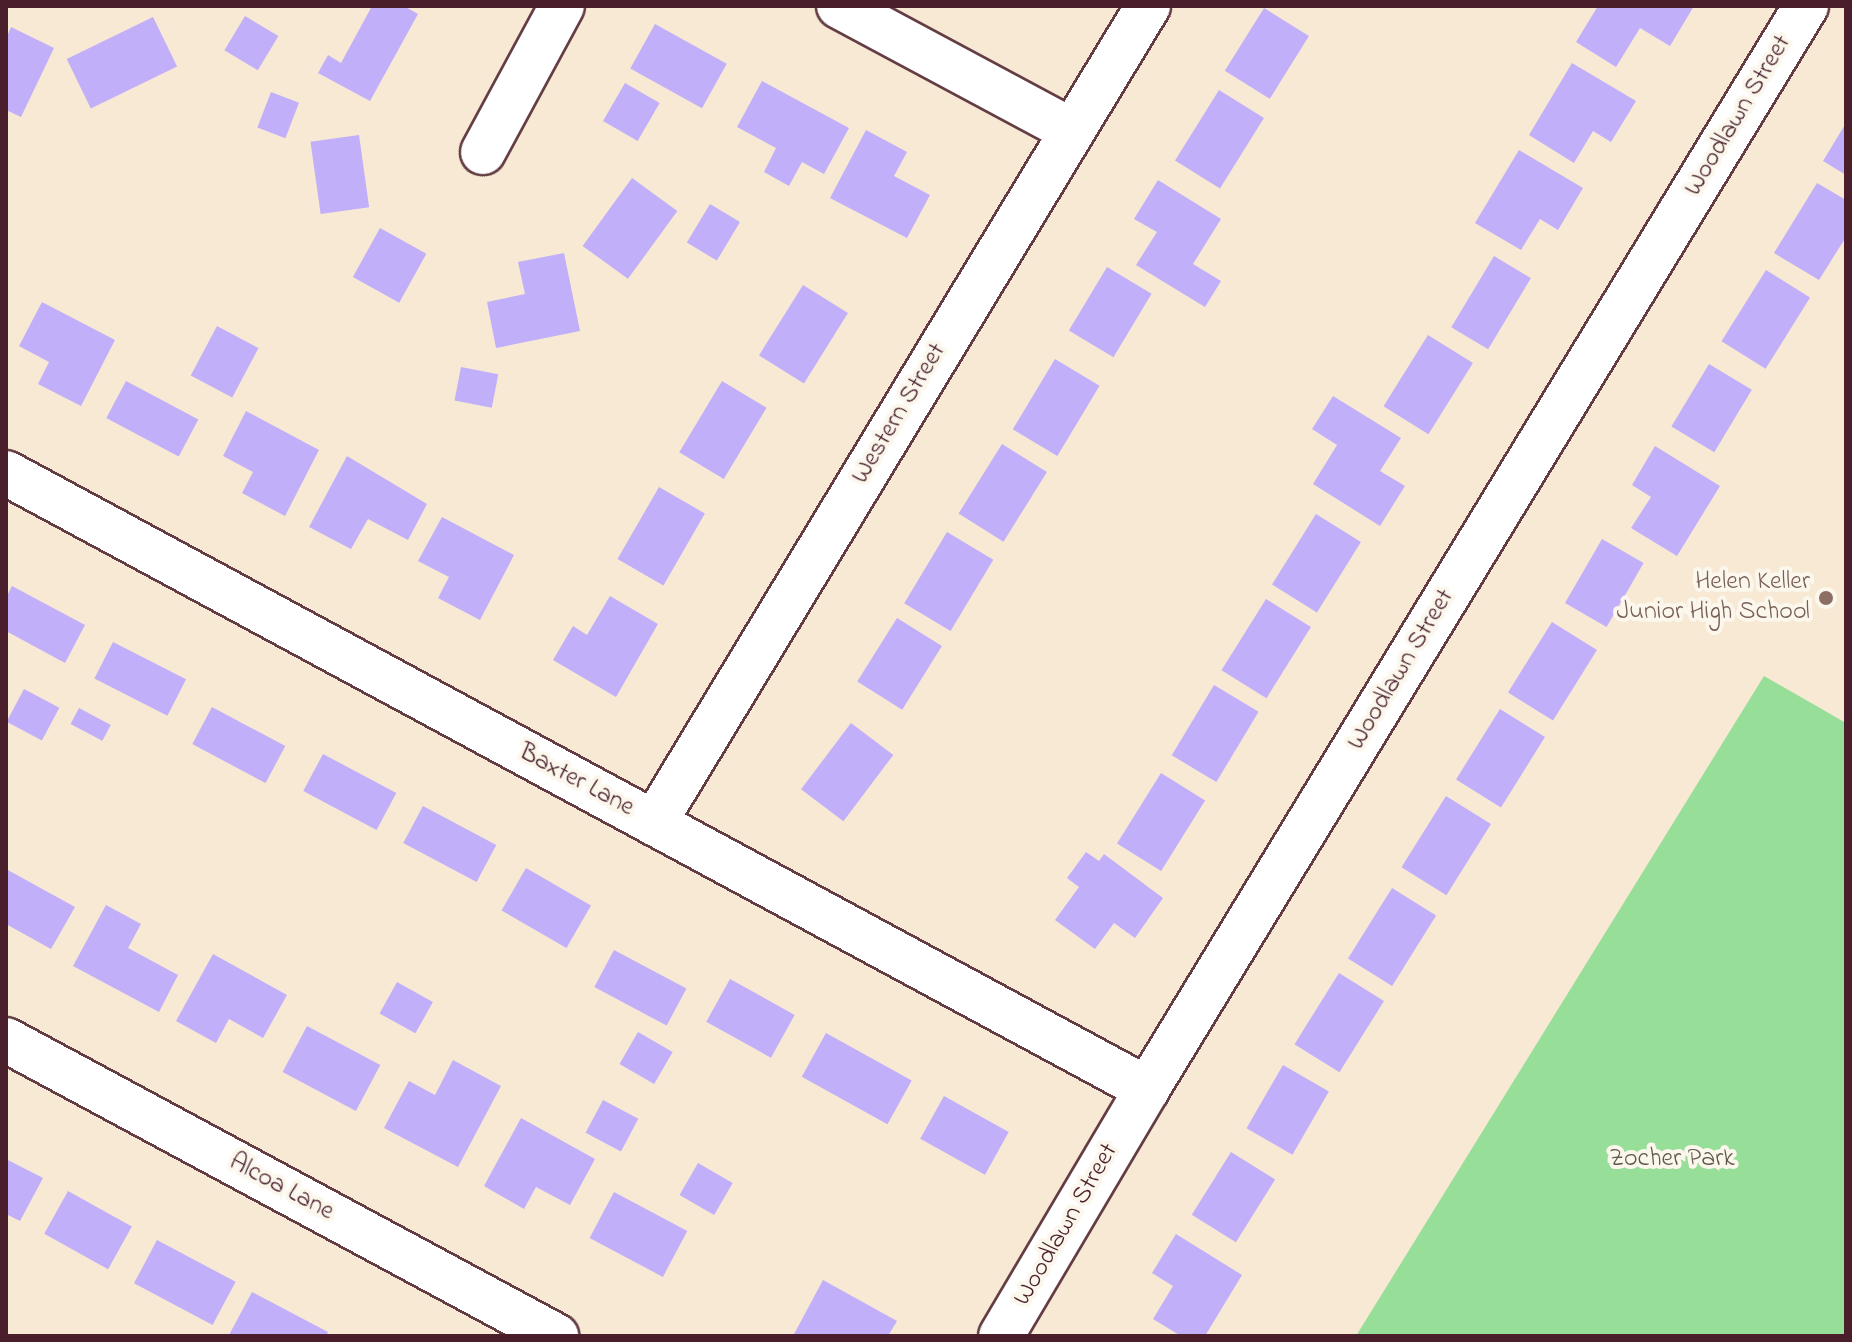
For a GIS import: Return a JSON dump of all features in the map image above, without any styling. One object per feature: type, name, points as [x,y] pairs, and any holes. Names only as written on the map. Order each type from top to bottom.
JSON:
[{"type":"street","points":[[483,152],[562,6]]},
{"type":"street","points":[[839,6],[1072,131]]},
{"type":"street","name":"Western Street","points":[[654,823],[1148,6]]},
{"type":"street","name":"Woodlawn Street","points":[[1001,1336],[1147,1089],[1806,6]]},
{"type":"street","name":"Baxter Lane","points":[[6,473],[1147,1089]]},
{"type":"street","name":"Alcoa Lane","points":[[6,1040],[556,1336]]},
{"type":"green space","name":"Zocher Park","points":[[1764,676],[1846,723],[1846,1336],[1356,1336]]},
{"type":"building","points":[[372,6],[404,6],[418,14],[370,101],[318,73],[328,55],[341,63]]},
{"type":"building","points":[[1598,6],[1694,6],[1670,46],[1640,28],[1616,67],[1576,42]]},
{"type":"building","points":[[1264,8],[1309,36],[1270,99],[1225,71]]},
{"type":"building","points":[[245,16],[278,36],[258,70],[224,50]]},
{"type":"building","points":[[153,17],[177,66],[91,109],[67,59]]},
{"type":"building","points":[[655,24],[727,64],[702,108],[630,69]]},
{"type":"building","points":[[11,27],[54,48],[21,117],[6,110],[6,39]]},
{"type":"building","points":[[1572,63],[1636,101],[1611,142],[1593,131],[1574,163],[1529,135]]},
{"type":"building","points":[[762,81],[849,128],[824,174],[802,162],[789,186],[764,172],[776,148],[737,127]]},
{"type":"building","points":[[625,83],[660,103],[638,141],[603,121]]},
{"type":"building","points":[[1219,90],[1264,118],[1220,188],[1175,160]]},
{"type":"building","points":[[271,92],[299,103],[285,138],[257,127]]},
{"type":"building","points":[[1846,123],[1846,175],[1823,161]]},
{"type":"building","points":[[866,130],[907,152],[894,176],[930,195],[907,238],[830,198]]},
{"type":"building","points":[[359,135],[369,207],[321,214],[310,142]]},
{"type":"building","points":[[1519,150],[1583,188],[1558,230],[1540,219],[1521,250],[1475,223]]},
{"type":"building","points":[[632,178],[677,211],[628,279],[583,246]]},
{"type":"building","points":[[1158,180],[1221,219],[1193,264],[1221,281],[1205,307],[1136,265],[1157,232],[1134,219]]},
{"type":"building","points":[[1817,183],[1846,200],[1846,237],[1819,280],[1774,253]]},
{"type":"building","points":[[710,204],[740,222],[717,261],[687,243]]},
{"type":"building","points":[[380,228],[426,254],[399,303],[353,277]]},
{"type":"building","points":[[564,253],[580,331],[496,348],[487,302],[525,294],[518,262]]},
{"type":"building","points":[[1494,256],[1531,278],[1488,349],[1451,327]]},
{"type":"building","points":[[1107,267],[1152,294],[1113,357],[1069,330]]},
{"type":"building","points":[[1766,270],[1810,298],[1766,369],[1721,341]]},
{"type":"building","points":[[803,285],[848,313],[804,383],[759,355]]},
{"type":"building","points":[[42,302],[115,340],[81,406],[38,384],[49,362],[19,346]]},
{"type":"building","points":[[217,326],[258,348],[232,398],[191,375]]},
{"type":"building","points":[[1428,335],[1473,363],[1428,434],[1383,406]]},
{"type":"building","points":[[1055,359],[1100,386],[1057,456],[1013,429]]},
{"type":"building","points":[[1709,364],[1752,390],[1714,452],[1671,427]]},
{"type":"building","points":[[461,367],[498,374],[492,408],[455,400]]},
{"type":"building","points":[[126,381],[198,419],[179,457],[106,418]]},
{"type":"building","points":[[722,381],[767,408],[724,479],[679,452]]},
{"type":"building","points":[[1333,396],[1401,438],[1380,471],[1405,486],[1380,526],[1313,484],[1337,445],[1312,429]]},
{"type":"building","points":[[246,411],[319,450],[285,516],[242,493],[253,472],[223,456]]},
{"type":"building","points":[[1002,444],[1047,472],[1003,542],[959,514]]},
{"type":"building","points":[[1655,446],[1720,486],[1677,556],[1631,528],[1651,497],[1632,485]]},
{"type":"building","points":[[347,456],[427,504],[408,540],[368,519],[351,549],[309,527]]},
{"type":"building","points":[[659,487],[705,514],[663,585],[618,559]]},
{"type":"building","points":[[1316,514],[1361,542],[1317,612],[1272,584]]},
{"type":"building","points":[[442,517],[514,555],[480,620],[438,598],[449,577],[418,561]]},
{"type":"building","points":[[947,532],[993,560],[951,631],[904,603]]},
{"type":"building","points":[[1602,539],[1644,563],[1607,627],[1565,603]]},
{"type":"building","points":[[12,586],[85,625],[65,663],[6,631],[6,598]]},
{"type":"building","points":[[610,596],[658,624],[616,697],[553,660],[573,626],[587,635]]},
{"type":"building","points":[[1266,599],[1311,627],[1266,698],[1221,670]]},
{"type":"building","points":[[897,618],[942,646],[902,710],[857,682]]},
{"type":"building","points":[[1552,622],[1597,650],[1553,720],[1508,692]]},
{"type":"building","points":[[113,642],[186,679],[167,716],[94,679]]},
{"type":"building","points":[[1214,685],[1259,712],[1216,782],[1172,755]]},
{"type":"building","points":[[24,689],[59,708],[42,740],[7,722]]},
{"type":"building","points":[[212,707],[285,746],[266,783],[192,744]]},
{"type":"building","points":[[79,708],[111,725],[102,741],[71,724]]},
{"type":"building","points":[[1500,709],[1545,737],[1501,807],[1456,779]]},
{"type":"building","points":[[851,723],[893,755],[843,821],[801,789]]},
{"type":"building","points":[[323,754],[396,793],[377,830],[303,791]]},
{"type":"building","points":[[1161,773],[1205,801],[1161,871],[1117,843]]},
{"type":"building","points":[[1446,796],[1491,824],[1446,895],[1401,867]]},
{"type":"building","points":[[423,806],[496,845],[477,882],[403,843]]},
{"type":"building","points":[[1086,852],[1099,861],[1104,854],[1163,898],[1135,938],[1114,923],[1095,949],[1055,920],[1079,887],[1067,878]]},
{"type":"building","points":[[526,868],[591,905],[566,948],[502,910]]},
{"type":"building","points":[[6,869],[75,907],[51,949],[6,924]]},
{"type":"building","points":[[1392,888],[1436,916],[1392,986],[1348,958]]},
{"type":"building","points":[[106,905],[141,924],[128,948],[178,975],[159,1012],[73,966]]},
{"type":"building","points":[[614,950],[686,988],[667,1026],[594,987]]},
{"type":"building","points":[[213,954],[287,995],[263,1038],[229,1019],[216,1043],[176,1021]]},
{"type":"building","points":[[1339,973],[1384,1001],[1339,1072],[1294,1044]]},
{"type":"building","points":[[730,979],[795,1015],[771,1058],[706,1022]]},
{"type":"building","points":[[397,982],[433,1002],[415,1033],[380,1013]]},
{"type":"building","points":[[307,1026],[380,1065],[356,1111],[283,1072]]},
{"type":"building","points":[[638,1032],[673,1052],[654,1084],[620,1064]]},
{"type":"building","points":[[826,1033],[912,1081],[887,1124],[802,1077]]},
{"type":"building","points":[[453,1060],[501,1086],[458,1167],[384,1128],[409,1081],[435,1095]]},
{"type":"building","points":[[1283,1065],[1329,1092],[1292,1155],[1246,1128]]},
{"type":"building","points":[[944,1096],[1009,1132],[985,1175],[920,1139]]},
{"type":"building","points":[[603,1100],[638,1119],[621,1151],[586,1133]]},
{"type":"building","points":[[521,1118],[595,1159],[570,1205],[536,1187],[524,1209],[484,1186]]},
{"type":"building","points":[[1231,1152],[1275,1180],[1236,1242],[1192,1215]]},
{"type":"building","points":[[6,1159],[43,1178],[20,1221],[6,1214]]},
{"type":"building","points":[[698,1163],[733,1183],[714,1215],[680,1195]]},
{"type":"building","points":[[68,1191],[132,1226],[108,1269],[44,1234]]},
{"type":"building","points":[[614,1192],[687,1231],[663,1277],[590,1238]]},
{"type":"building","points":[[1176,1234],[1242,1275],[1205,1336],[1181,1336],[1153,1319],[1173,1286],[1152,1273]]},
{"type":"building","points":[[157,1240],[236,1282],[213,1325],[134,1283]]},
{"type":"building","points":[[823,1280],[897,1321],[888,1336],[793,1336]]},
{"type":"building","points":[[252,1292],[328,1332],[326,1336],[229,1335]]},
{"type":"place","name":"Helen Keller Junior High School","points":[[1826,598]]}]
